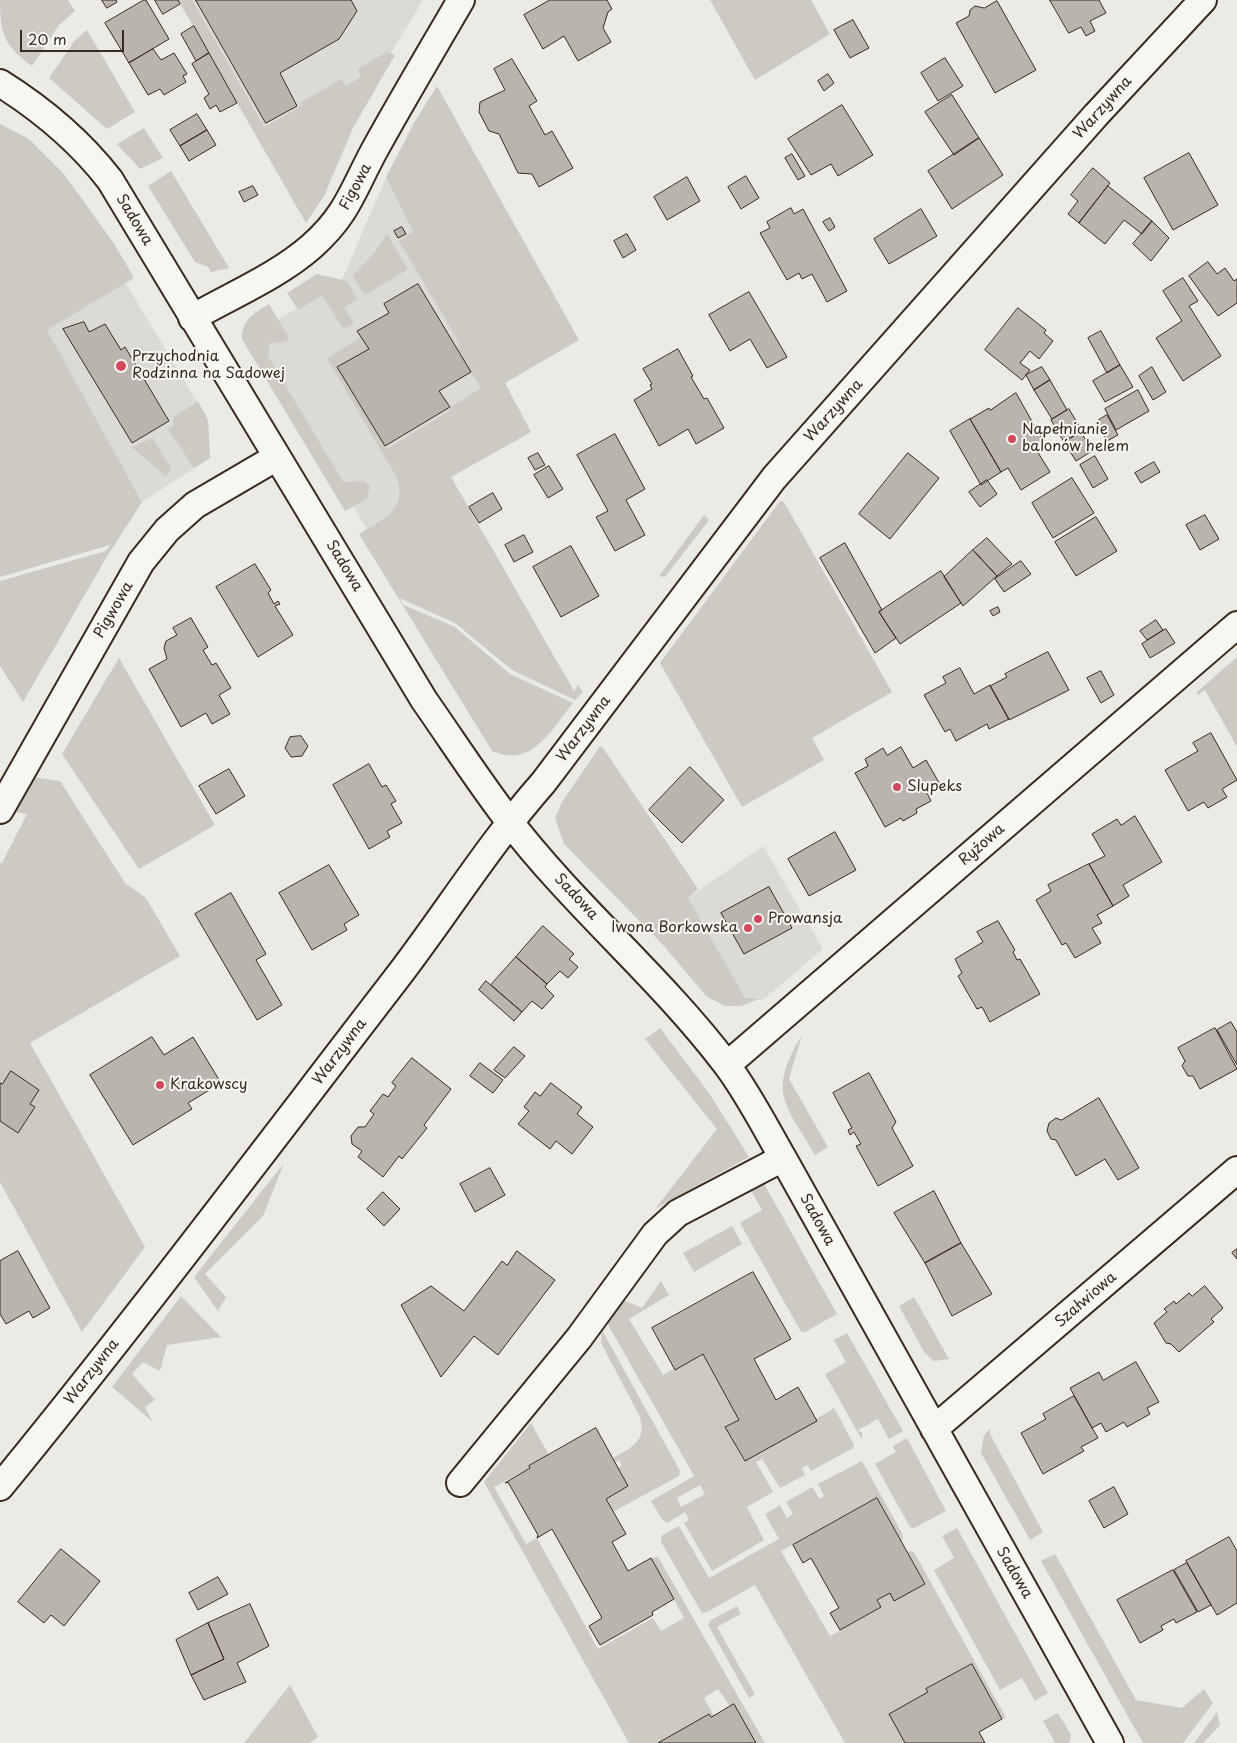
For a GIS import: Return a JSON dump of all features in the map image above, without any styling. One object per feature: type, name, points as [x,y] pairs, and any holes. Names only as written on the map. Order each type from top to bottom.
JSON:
[{"type":"street","name":"Figowa","points":[[192,318],[293,261],[313,245],[334,224],[353,196],[374,152],[461,0]]},
{"type":"street","name":"Warzywna","points":[[0,1487],[100,1362],[430,934],[509,821],[543,783],[774,478],[1096,115],[1203,0]]},
{"type":"street","name":"Sadowa","points":[[0,83],[57,123],[80,144],[119,194],[424,700],[509,821],[558,879],[661,986],[727,1065],[783,1158],[1110,1743]]},
{"type":"street","name":"Pigwowa","points":[[0,810],[141,562],[167,530],[195,505],[277,457]]},
{"type":"street","name":"Ryżowa","points":[[727,1065],[1237,624]]},
{"type":"street","points":[[460,1483],[579,1338],[655,1234],[666,1222],[678,1213],[783,1158]]},
{"type":"street","name":"Szałwiowa","points":[[934,1429],[1237,1170]]},
{"type":"shaded area","points":[[0,0],[68,0],[75,11],[59,25],[32,66],[15,52],[6,38],[1,22]]},
{"type":"shaded area","points":[[178,0],[192,0],[264,127],[302,106],[300,103],[341,79],[346,86],[361,77],[358,69],[387,52],[395,55],[353,128],[324,196],[306,223]]},
{"type":"shaded area","points":[[179,0],[423,0],[354,115],[306,223]]},
{"type":"shaded area","points":[[710,0],[811,0],[830,34],[755,80]]},
{"type":"shaded area","points":[[87,30],[135,112],[107,129],[49,78],[75,40]]},
{"type":"shaded area","points":[[437,86],[579,340],[505,383],[531,432],[451,477],[574,691],[578,685],[583,692],[575,700],[512,670],[455,623],[399,598],[404,605],[455,627],[510,674],[573,703],[539,744],[529,751],[518,755],[506,755],[492,751],[359,534],[392,512],[397,505],[399,487],[396,476],[327,358],[362,337],[369,349],[337,368],[387,449],[451,410],[450,407],[481,388],[456,347],[460,344],[399,241],[413,232],[386,177],[414,123]]},
{"type":"shaded area","points":[[0,124],[29,139],[64,174],[115,245],[134,278],[47,330],[142,502],[106,558],[23,702],[0,666],[0,581],[106,551],[110,545],[0,577]]},
{"type":"shaded area","points":[[144,128],[163,158],[140,169],[117,144]]},
{"type":"shaded area","points":[[171,171],[229,268],[211,272],[208,267],[195,262],[148,186]]},
{"type":"shaded area","points":[[388,173],[531,432],[451,477],[454,481],[369,532],[258,352],[266,326],[340,284]]},
{"type":"shaded area","points":[[387,234],[408,269],[365,295],[353,276],[374,253]]},
{"type":"shaded area","name":"Przychodnia Rodzinna na Sadowej","points":[[116,267],[208,420],[210,458],[142,502],[24,290]]},
{"type":"shaded area","points":[[317,274],[347,281],[357,299],[344,308],[354,323],[343,329],[322,295],[298,310],[287,293]]},
{"type":"shaded area","points":[[269,304],[289,338],[285,342],[270,343],[268,356],[343,482],[364,481],[370,486],[367,499],[345,511],[242,339],[246,322],[253,314]]},
{"type":"shaded area","points":[[198,401],[208,420],[210,458],[194,468],[168,429],[174,425],[173,418]]},
{"type":"shaded area","points":[[153,438],[171,469],[166,477],[132,447]]},
{"type":"shaded area","points":[[780,501],[784,502],[892,692],[812,738],[824,760],[742,807],[660,663]]},
{"type":"shaded area","points":[[704,515],[709,520],[665,577],[659,576]]},
{"type":"shaded area","points":[[1237,657],[1237,747],[1205,690],[1198,695],[1196,693]]},
{"type":"shaded area","points":[[119,658],[215,825],[139,869],[62,754]]},
{"type":"shaded area","points":[[600,746],[698,889],[688,898],[745,998],[759,999],[741,1006],[725,1006],[706,996],[664,946],[564,844],[555,818],[562,802]]},
{"type":"shaded area","points":[[25,776],[60,781],[125,883],[146,898],[180,956],[30,1043],[145,1247],[82,1332],[0,1182],[0,863],[2,863],[27,814],[9,811]]},
{"type":"shaded area","points":[[763,846],[823,949],[763,1000],[745,999],[688,898]]},
{"type":"shaded area","points":[[660,1028],[709,1093],[749,1157],[655,1209],[717,1129],[645,1039]]},
{"type":"shaded area","points":[[802,1035],[789,1079],[828,1147],[815,1155],[788,1109],[784,1097],[785,1071]]},
{"type":"shaded area","points":[[284,1163],[263,1216],[205,1274],[226,1297],[218,1311],[194,1277]]},
{"type":"shaded area","points":[[762,1180],[837,1314],[805,1332],[801,1332],[740,1223],[762,1210],[749,1187]]},
{"type":"shaded area","points":[[732,1226],[742,1244],[694,1272],[683,1253]]},
{"type":"shaded area","points":[[661,1281],[669,1295],[629,1319],[663,1375],[703,1354],[739,1420],[726,1428],[744,1461],[816,1421],[816,1419],[834,1408],[854,1445],[853,1448],[811,1471],[808,1465],[802,1468],[805,1475],[780,1488],[762,1459],[756,1462],[773,1492],[747,1507],[764,1540],[712,1571],[684,1523],[689,1520],[685,1512],[667,1523],[662,1519],[651,1501],[694,1476],[606,1321],[623,1300],[642,1308]],"holes":[[[700,1485],[705,1494],[681,1507],[677,1498]]]},
{"type":"shaded area","points":[[181,1296],[221,1337],[167,1345],[160,1371],[143,1362],[132,1374],[155,1400],[145,1407],[153,1422],[112,1387]]},
{"type":"shaded area","points":[[914,1297],[949,1359],[934,1361],[924,1352],[899,1306]]},
{"type":"shaded area","points":[[602,1330],[680,1471],[679,1476],[613,1512],[606,1499],[628,1486],[618,1468],[622,1466],[619,1460],[615,1462],[613,1458],[636,1443],[642,1425],[640,1417],[601,1343]]},
{"type":"shaded area","points":[[847,1333],[903,1431],[889,1439],[878,1419],[858,1430],[862,1433],[862,1440],[825,1374],[846,1362],[834,1340]]},
{"type":"shaded area","points":[[531,1423],[549,1455],[529,1466],[530,1468],[494,1487],[526,1544],[537,1538],[598,1649],[653,1618],[661,1631],[684,1618],[651,1558],[658,1557],[765,1743],[756,1743],[718,1689],[704,1698],[714,1716],[711,1717],[709,1714],[658,1743],[629,1743],[484,1482]]},
{"type":"shaded area","points":[[990,1429],[990,1434],[1043,1532],[1030,1540],[981,1453],[984,1435]]},
{"type":"shaded area","points":[[907,1438],[946,1511],[914,1528],[910,1527],[875,1464],[896,1452],[893,1446]]},
{"type":"shaded area","points":[[862,1461],[903,1535],[902,1542],[877,1498],[781,1551],[830,1636],[881,1607],[877,1600],[890,1593],[925,1584],[907,1551],[914,1552],[1006,1718],[1002,1719],[971,1664],[926,1689],[928,1692],[889,1714],[905,1743],[845,1743],[755,1585],[702,1613],[661,1542],[661,1536],[679,1526],[709,1578],[779,1539],[765,1514],[780,1505],[787,1518],[793,1514],[786,1502],[812,1487],[820,1499],[824,1496],[818,1484]]},
{"type":"shaded area","points":[[957,1528],[1048,1693],[1035,1701],[1022,1678],[1000,1690],[934,1570],[954,1558],[942,1536]]},
{"type":"shaded area","points":[[1055,1554],[1136,1700],[1182,1708],[1204,1689],[1213,1703],[1183,1743],[1143,1743],[1041,1561]]},
{"type":"shaded area","points":[[737,1606],[741,1614],[717,1627],[755,1694],[749,1698],[708,1625],[711,1620]]},
{"type":"shaded area","points":[[290,1685],[318,1737],[310,1743],[244,1743]]},
{"type":"shaded area","points":[[1217,1712],[1220,1725],[1203,1743],[1194,1743]]},
{"type":"shaded area","points":[[1058,1713],[1071,1735],[1069,1743],[1055,1743],[1043,1721]]},
{"type":"building","points":[[102,0],[116,0],[117,2],[107,8]]},
{"type":"building","points":[[146,0],[169,39],[129,63],[105,23]]},
{"type":"building","points":[[155,0],[178,0],[180,4],[163,14]]},
{"type":"building","points":[[196,0],[351,0],[357,11],[339,39],[280,73],[297,106],[266,123]]},
{"type":"building","points":[[550,0],[607,0],[612,9],[608,12],[603,28],[611,42],[578,61],[564,36],[543,49],[524,15]]},
{"type":"building","points":[[1050,0],[1099,0],[1106,13],[1090,21],[1095,31],[1086,36],[1081,27],[1069,33]]},
{"type":"building","points":[[997,1],[1036,70],[995,93],[956,23],[969,16],[970,10],[975,6],[984,8]]},
{"type":"building","points":[[853,20],[869,48],[850,58],[834,30]]},
{"type":"building","points":[[194,26],[209,53],[196,61],[181,34]]},
{"type":"building","points":[[153,49],[161,60],[174,53],[187,74],[183,76],[186,82],[164,95],[160,89],[148,95],[129,63]]},
{"type":"building","points":[[209,53],[237,103],[220,112],[216,105],[210,109],[204,98],[209,94],[192,64]]},
{"type":"building","points":[[945,58],[963,86],[938,101],[921,73]]},
{"type":"building","points":[[512,59],[537,101],[529,106],[545,135],[552,131],[573,168],[539,187],[532,174],[518,173],[499,134],[489,131],[479,112],[480,102],[505,90],[494,69]]},
{"type":"building","points":[[828,74],[834,83],[824,91],[818,81]]},
{"type":"building","points":[[952,95],[979,138],[954,155],[925,112]]},
{"type":"building","points":[[842,105],[873,155],[838,176],[831,164],[811,175],[788,139]]},
{"type":"building","points":[[197,114],[207,130],[180,146],[170,130]]},
{"type":"building","points":[[207,130],[216,145],[189,161],[180,146]]},
{"type":"building","points":[[979,138],[1003,175],[952,209],[928,171]]},
{"type":"building","points":[[1189,153],[1218,205],[1173,230],[1144,178]]},
{"type":"building","points":[[792,154],[805,176],[798,180],[785,158]]},
{"type":"building","points":[[1093,168],[1110,183],[1079,223],[1068,214],[1078,201],[1071,195]]},
{"type":"building","points":[[746,176],[759,198],[741,209],[728,187]]},
{"type":"building","points":[[687,177],[700,201],[667,220],[654,197]]},
{"type":"building","points":[[253,186],[258,195],[244,202],[239,192]]},
{"type":"building","points":[[1108,186],[1152,221],[1142,234],[1124,220],[1105,244],[1079,223]]},
{"type":"building","points":[[791,208],[794,214],[803,209],[847,291],[827,302],[812,274],[802,279],[799,273],[787,280],[760,233],[770,228],[767,222]]},
{"type":"building","points":[[921,209],[937,236],[889,264],[874,239]]},
{"type":"building","points":[[830,218],[835,227],[829,231],[823,222]]},
{"type":"building","points":[[1152,221],[1169,238],[1151,261],[1133,244]]},
{"type":"building","points":[[402,227],[406,234],[398,238],[394,231]]},
{"type":"building","points":[[627,234],[636,250],[623,258],[614,241]]},
{"type":"building","points":[[1208,262],[1217,274],[1225,268],[1234,281],[1237,279],[1237,303],[1218,316],[1189,276]]},
{"type":"building","points":[[1183,278],[1198,301],[1189,306],[1221,356],[1183,381],[1156,338],[1182,321],[1163,291]]},
{"type":"building","points":[[418,284],[471,372],[439,391],[450,407],[385,446],[337,367],[369,349],[357,331],[389,313],[384,304]]},
{"type":"building","points":[[749,292],[787,357],[767,368],[750,339],[730,351],[709,315]]},
{"type":"building","points":[[1018,308],[1046,330],[1044,333],[1053,341],[1039,359],[1030,351],[1020,363],[1030,370],[1022,380],[985,350]]},
{"type":"building","points":[[84,322],[89,332],[105,324],[121,350],[125,347],[169,421],[132,443],[63,329]]},
{"type":"building","points":[[1101,331],[1120,365],[1107,373],[1088,338]]},
{"type":"building","points":[[678,349],[693,376],[691,377],[704,399],[707,398],[724,428],[696,444],[688,429],[659,446],[634,400],[652,389],[650,385],[652,384],[643,369]]},
{"type":"building","points":[[1120,365],[1133,387],[1105,402],[1093,381]]},
{"type":"building","points":[[1042,367],[1050,380],[1034,390],[1026,375]]},
{"type":"building","points":[[1152,367],[1166,392],[1153,400],[1139,376]]},
{"type":"building","points":[[1050,380],[1067,410],[1052,419],[1034,390]]},
{"type":"building","points":[[1138,390],[1149,411],[1116,430],[1105,409]]},
{"type":"building","points":[[1016,393],[1046,446],[1037,451],[1050,472],[1021,490],[1008,468],[1001,472],[970,419],[989,408],[990,410]]},
{"type":"building","points":[[1069,409],[1082,431],[1064,442],[1051,420]]},
{"type":"building","points":[[1107,415],[1118,435],[1107,441],[1096,422]]},
{"type":"building","points":[[970,419],[1001,472],[981,485],[950,431]]},
{"type":"building","points":[[1081,432],[1092,451],[1076,461],[1064,442]]},
{"type":"building","points":[[615,434],[645,489],[626,500],[645,535],[615,551],[596,517],[608,511],[577,455]]},
{"type":"building","points":[[538,453],[545,465],[535,470],[528,458]]},
{"type":"building","points":[[908,453],[939,478],[890,539],[859,514]]},
{"type":"building","points":[[1095,456],[1108,479],[1093,488],[1080,465]]},
{"type":"building","points":[[1154,462],[1160,472],[1141,483],[1135,473]]},
{"type":"building","points":[[549,466],[563,489],[548,498],[534,475]]},
{"type":"building","points":[[1072,478],[1094,513],[1053,538],[1032,503]]},
{"type":"building","points":[[987,480],[997,494],[980,507],[969,492]]},
{"type":"building","points":[[493,493],[502,509],[479,523],[469,507]]},
{"type":"building","points":[[1205,515],[1219,539],[1200,550],[1186,525]]},
{"type":"building","points":[[1096,517],[1117,551],[1076,576],[1055,542]]},
{"type":"building","points":[[524,535],[533,552],[514,562],[505,545]]},
{"type":"building","points":[[987,538],[1012,564],[997,576],[973,550]]},
{"type":"building","points":[[845,543],[882,610],[879,612],[896,638],[875,653],[820,558]]},
{"type":"building","points":[[571,546],[599,596],[561,617],[533,567]]},
{"type":"building","points":[[973,550],[997,576],[963,606],[944,577]]},
{"type":"building","points":[[1021,561],[1031,574],[1004,592],[995,579]]},
{"type":"building","points":[[255,564],[271,590],[268,593],[274,604],[278,601],[280,604],[275,606],[293,635],[258,657],[216,587]]},
{"type":"building","points":[[941,571],[961,603],[900,644],[879,612]]},
{"type":"building","points":[[998,607],[1000,612],[993,616],[990,611]]},
{"type":"building","points":[[191,618],[208,647],[203,650],[212,665],[216,663],[231,688],[219,695],[230,714],[212,724],[206,713],[181,727],[149,669],[167,659],[164,648],[166,641],[177,635],[173,628]]},
{"type":"building","points":[[1156,620],[1163,630],[1147,640],[1140,631]]},
{"type":"building","points":[[1166,629],[1175,643],[1150,658],[1142,644]]},
{"type":"building","points":[[1048,652],[1069,690],[1009,720],[990,686],[1007,677],[1005,674]]},
{"type":"building","points":[[960,668],[974,694],[990,685],[1009,719],[989,729],[987,724],[956,741],[950,729],[945,732],[924,695],[946,683],[943,677]]},
{"type":"building","points":[[1101,671],[1114,695],[1101,703],[1087,678]]},
{"type":"building","points":[[1211,733],[1237,780],[1222,789],[1227,797],[1208,808],[1204,802],[1188,811],[1165,770],[1198,751],[1193,743]]},
{"type":"building","points":[[301,736],[308,746],[302,756],[291,757],[285,748],[290,737]]},
{"type":"building","points":[[901,747],[913,768],[926,760],[941,786],[927,793],[931,801],[916,809],[917,813],[903,821],[901,818],[885,827],[855,773],[868,766],[865,759],[883,748],[887,755]]},
{"type":"building","points":[[369,764],[382,787],[386,785],[396,801],[391,804],[402,823],[387,831],[390,837],[369,849],[333,785]]},
{"type":"building","points":[[690,767],[724,800],[682,843],[649,810]]},
{"type":"building","points":[[229,769],[245,796],[216,814],[199,786]]},
{"type":"building","points":[[1135,816],[1162,862],[1123,885],[1129,896],[1113,906],[1089,864],[1105,856],[1092,834],[1117,819],[1121,825]]},
{"type":"building","points":[[835,832],[856,870],[809,896],[788,859]]},
{"type":"building","points":[[1089,864],[1113,906],[1097,915],[1102,923],[1092,928],[1101,943],[1075,958],[1066,943],[1062,945],[1036,900],[1051,891],[1048,885]]},
{"type":"building","points":[[329,865],[359,915],[344,924],[347,930],[312,950],[279,893]]},
{"type":"building","points":[[769,887],[792,928],[744,954],[721,913]]},
{"type":"building","points":[[231,893],[266,954],[256,960],[282,1005],[257,1020],[195,914]]},
{"type":"building","points":[[998,921],[1015,950],[1013,952],[1017,960],[1020,959],[1040,994],[990,1022],[982,1007],[977,1009],[958,976],[962,973],[955,959],[983,942],[977,932]]},
{"type":"building","points":[[543,926],[574,954],[569,959],[578,967],[568,978],[560,971],[547,984],[516,957]]},
{"type":"building","points":[[516,957],[547,984],[545,987],[554,996],[542,1009],[532,1001],[522,1012],[491,985]]},
{"type":"building","points":[[486,981],[522,1012],[514,1021],[479,990]]},
{"type":"building","points":[[1231,1022],[1237,1032],[1237,1065],[1217,1030]]},
{"type":"building","points":[[1215,1028],[1237,1069],[1200,1089],[1193,1076],[1188,1076],[1182,1066],[1185,1061],[1178,1048]]},
{"type":"building","points":[[152,1037],[164,1055],[193,1037],[221,1083],[188,1103],[192,1109],[133,1145],[90,1075]]},
{"type":"building","points":[[514,1047],[525,1056],[505,1078],[494,1070]]},
{"type":"building","points":[[412,1058],[451,1089],[424,1125],[427,1128],[402,1159],[399,1156],[383,1177],[358,1157],[362,1151],[352,1144],[351,1136],[358,1127],[365,1127],[374,1114],[370,1111],[383,1094],[388,1097],[396,1086],[392,1083]]},
{"type":"building","points":[[480,1063],[503,1080],[493,1093],[470,1076]]},
{"type":"building","points":[[11,1071],[39,1090],[30,1104],[35,1107],[18,1133],[0,1121],[0,1083],[2,1084]]},
{"type":"building","points":[[869,1073],[896,1122],[892,1128],[913,1166],[878,1186],[856,1146],[861,1144],[854,1132],[850,1135],[848,1130],[852,1128],[833,1093]]},
{"type":"building","points":[[551,1083],[582,1107],[577,1114],[593,1127],[572,1154],[556,1141],[550,1149],[518,1124],[529,1111],[524,1107],[535,1092],[540,1096]]},
{"type":"building","points":[[1099,1098],[1139,1168],[1118,1180],[1105,1159],[1076,1176],[1056,1140],[1051,1139],[1047,1131],[1049,1123],[1056,1118],[1061,1120]]},
{"type":"building","points":[[490,1168],[505,1195],[475,1212],[460,1184]]},
{"type":"building","points":[[934,1191],[961,1243],[925,1263],[894,1213]]},
{"type":"building","points":[[383,1192],[400,1209],[384,1226],[367,1209]]},
{"type":"building","points":[[961,1243],[992,1294],[952,1316],[925,1263]]},
{"type":"building","points":[[1237,1249],[1237,1259],[1232,1253]]},
{"type":"building","points":[[18,1251],[50,1308],[33,1318],[29,1311],[6,1324],[0,1314],[0,1261]]},
{"type":"building","points":[[517,1251],[555,1280],[498,1355],[474,1336],[441,1377],[401,1305],[431,1286],[464,1311],[502,1261],[507,1265]]},
{"type":"building","points":[[753,1272],[791,1339],[754,1359],[776,1400],[798,1387],[817,1421],[745,1461],[725,1427],[739,1420],[703,1354],[675,1370],[652,1328]]},
{"type":"building","points":[[1205,1286],[1223,1308],[1211,1319],[1214,1322],[1179,1352],[1171,1344],[1166,1343],[1154,1323],[1167,1312],[1164,1309],[1174,1301],[1176,1304],[1189,1293],[1192,1296]]},
{"type":"building","points":[[1136,1362],[1159,1402],[1147,1408],[1150,1414],[1127,1427],[1124,1422],[1106,1432],[1101,1423],[1092,1428],[1070,1388],[1099,1372],[1103,1380]]},
{"type":"building","points":[[1074,1396],[1098,1438],[1081,1447],[1084,1451],[1043,1474],[1021,1433],[1046,1419],[1043,1414]]},
{"type":"building","points":[[596,1428],[628,1486],[606,1499],[626,1534],[612,1542],[628,1571],[651,1558],[674,1599],[652,1612],[653,1615],[600,1645],[589,1626],[602,1618],[552,1529],[537,1538],[538,1535],[508,1482],[505,1483],[530,1468],[529,1466]]},
{"type":"building","points":[[1114,1487],[1128,1514],[1104,1528],[1089,1501]]},
{"type":"building","points":[[877,1498],[925,1584],[894,1601],[890,1593],[877,1600],[881,1607],[840,1630],[830,1613],[839,1608],[811,1558],[803,1563],[793,1545]]},
{"type":"building","points":[[1229,1537],[1237,1551],[1237,1603],[1217,1615],[1186,1561]]},
{"type":"building","points":[[61,1549],[100,1581],[64,1626],[51,1615],[44,1623],[18,1602]]},
{"type":"building","points":[[1187,1563],[1211,1605],[1198,1612],[1174,1570]]},
{"type":"building","points":[[1173,1570],[1197,1612],[1176,1623],[1174,1619],[1161,1626],[1163,1630],[1140,1643],[1117,1600]]},
{"type":"building","points":[[218,1577],[228,1594],[198,1610],[189,1593]]},
{"type":"building","points":[[250,1604],[269,1646],[237,1663],[246,1682],[204,1700],[191,1675],[224,1659],[208,1623]]},
{"type":"building","points":[[208,1623],[224,1659],[191,1675],[176,1640]]},
{"type":"building","points":[[972,1664],[1002,1719],[979,1732],[985,1743],[905,1743],[889,1714],[928,1692],[926,1689]]},
{"type":"building","points":[[734,1704],[756,1743],[658,1743],[709,1714],[711,1717]]},
{"type":"place","name":"Przychodnia Rodzinna na Sadowej","points":[[121,366]]},
{"type":"place","name":"Napełnianie balonów helem","points":[[1012,439]]},
{"type":"place","name":"Slupeks","points":[[897,787]]},
{"type":"place","name":"Prowansja","points":[[758,919]]},
{"type":"place","name":"Iwona Borkowska","points":[[748,928]]},
{"type":"place","name":"Krakowscy","points":[[160,1085]]}]
